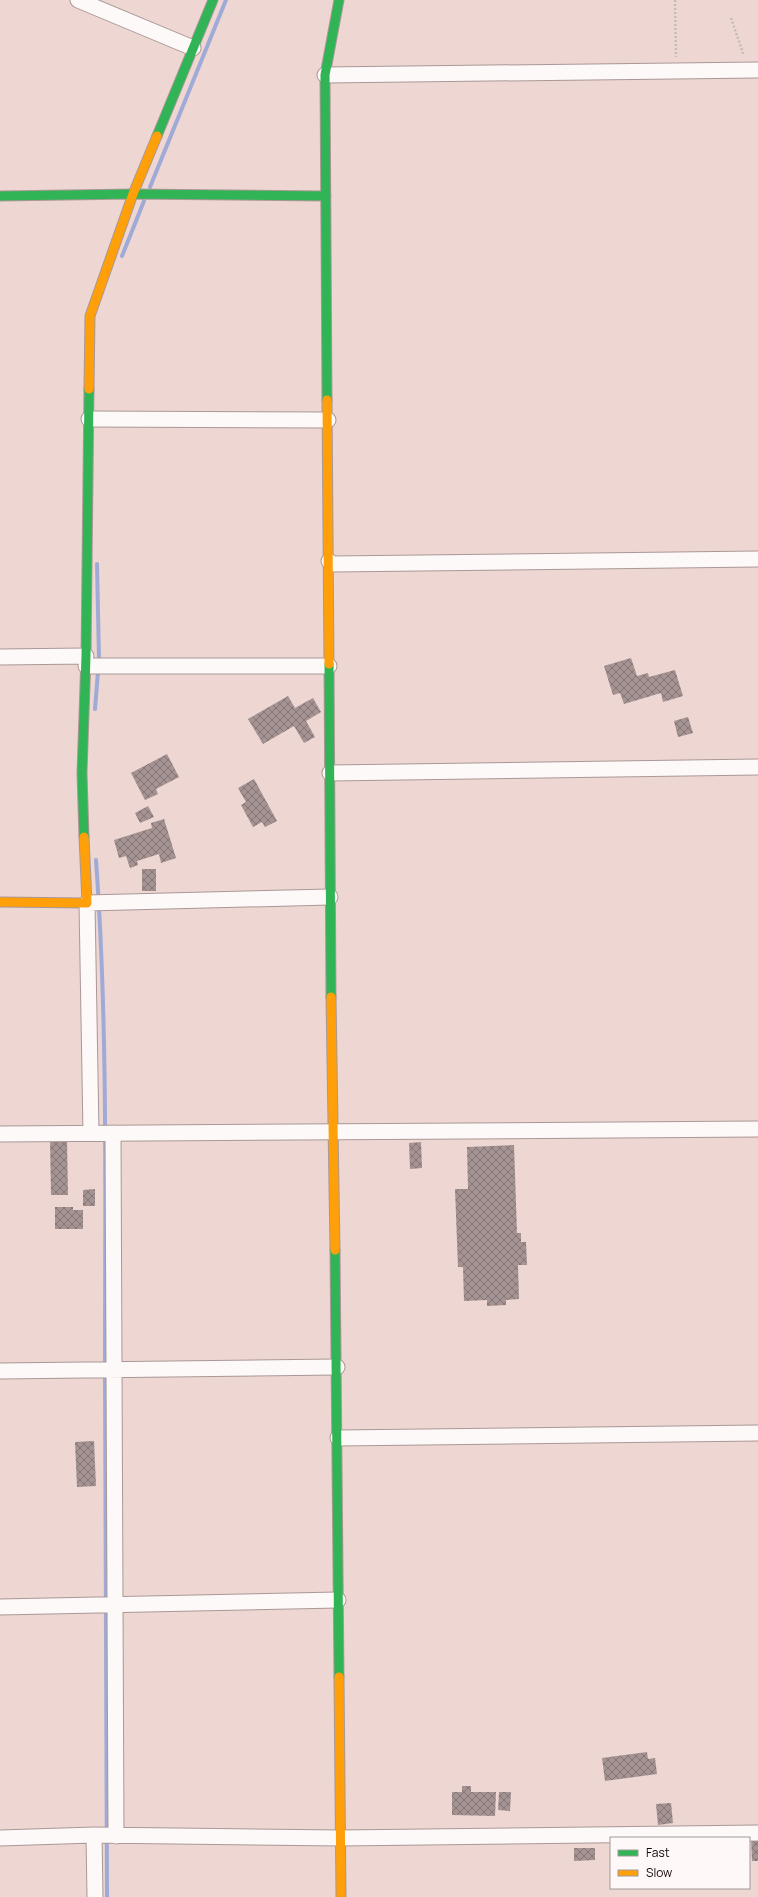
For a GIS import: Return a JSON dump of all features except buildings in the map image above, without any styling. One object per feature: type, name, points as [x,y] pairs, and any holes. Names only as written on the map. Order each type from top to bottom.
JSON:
[{"type":"street","points":[[78,0],[193,48]]},
{"type":"street","points":[[91,1134],[87,903],[82,773],[86,661],[90,316],[133,194],[213,0]]},
{"type":"street","points":[[339,0],[325,75],[330,897],[338,1438],[341,1897]]},
{"type":"street","points":[[325,75],[754,70]]},
{"type":"street","points":[[0,196],[133,194],[326,196]]},
{"type":"street","points":[[89,419],[328,420]]},
{"type":"street","points":[[329,561],[332,564],[758,559]]},
{"type":"street","points":[[0,657],[86,661],[329,666]]},
{"type":"street","points":[[330,773],[758,768]]},
{"type":"street","points":[[0,902],[87,903],[330,897]]},
{"type":"street","points":[[0,1134],[758,1129]]},
{"type":"street","points":[[113,1133],[116,1836]]},
{"type":"street","points":[[0,1371],[337,1366]]},
{"type":"street","points":[[338,1438],[758,1433]]},
{"type":"street","points":[[0,1607],[338,1600]]},
{"type":"street","points":[[0,1838],[94,1835],[340,1838],[758,1833]]},
{"type":"street","points":[[94,1835],[96,1897]]},
{"type":"path","points":[[675,0],[676,71]]},
{"type":"path","points":[[731,18],[754,70]]},
{"type":"waterway","points":[[150,187],[226,0]]},
{"type":"waterway","points":[[122,256],[144,201]]},
{"type":"waterway","points":[[95,709],[99,659],[97,564]]},
{"type":"waterway","points":[[96,860],[100,923],[104,1050],[105,1367]]},
{"type":"waterway","points":[[105,1373],[107,1897]]},
{"type":"traffic: fast","points":[[157,136],[213,0]]},
{"type":"traffic: fast","points":[[327,400],[325,75],[339,0]]},
{"type":"traffic: fast","points":[[0,196],[133,194],[326,196]]},
{"type":"traffic: fast","points":[[84,837],[82,773],[86,656],[89,389]]},
{"type":"traffic: fast","points":[[329,664],[331,997]]},
{"type":"traffic: fast","points":[[335,1250],[339,1677]]},
{"type":"traffic: slow","points":[[89,389],[90,316],[133,194],[157,136]]},
{"type":"traffic: slow","points":[[327,400],[329,664]]},
{"type":"traffic: slow","points":[[0,902],[87,903],[84,837]]},
{"type":"traffic: slow","points":[[331,997],[335,1250]]},
{"type":"traffic: slow","points":[[339,1677],[341,1897]]}]
